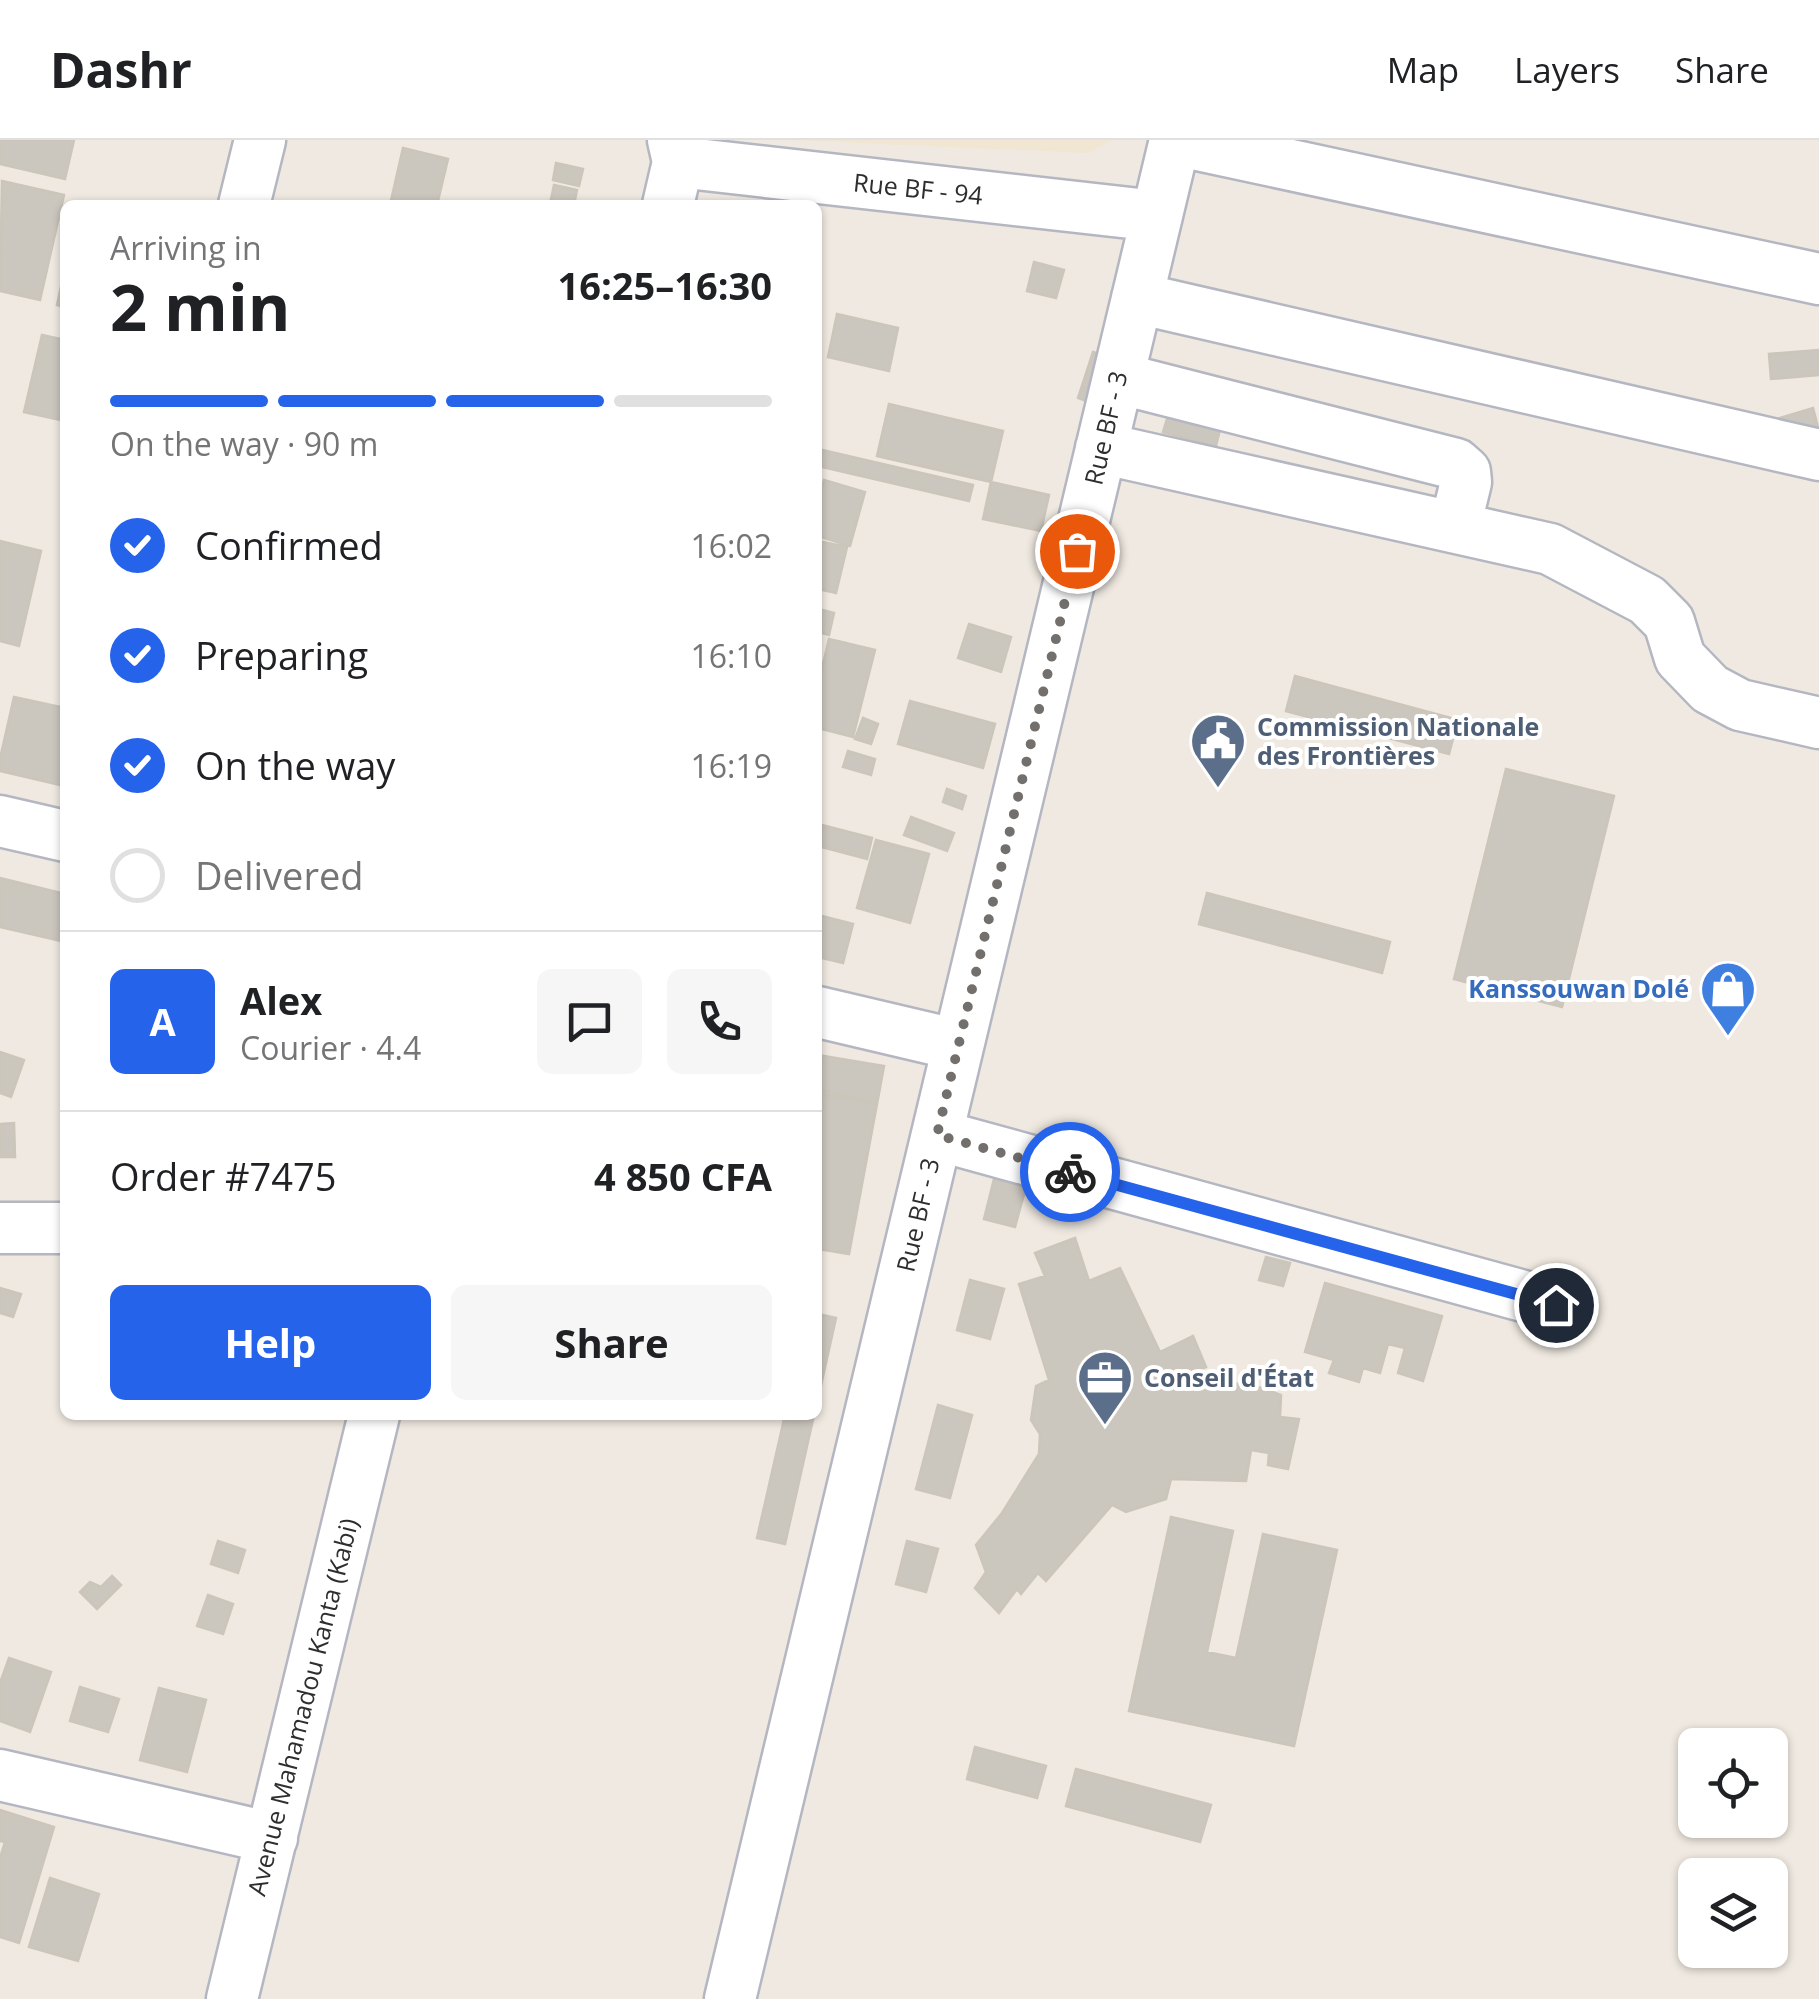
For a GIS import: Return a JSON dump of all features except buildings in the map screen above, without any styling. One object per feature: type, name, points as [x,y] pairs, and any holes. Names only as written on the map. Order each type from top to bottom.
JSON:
[{"type":"street","points":[[245,200],[260,140]]},
{"type":"street","points":[[1175,140],[1819,279]]},
{"type":"street","name":"Rue BF - 3","points":[[730,1999],[1175,140]]},
{"type":"street","name":"Rue BF - 94","points":[[673,169],[1157,216]]},
{"type":"street","points":[[1138,298],[1819,456]]},
{"type":"street","points":[[1118,378],[1456,464],[1465,472],[1466,482],[1455,528]]},
{"type":"street","points":[[1102,448],[1550,548],[1646,600],[1669,622],[1680,658],[1710,689],[1740,705],[1819,723]]},
{"type":"street","points":[[0,821],[60,835]]},
{"type":"street","points":[[822,1013],[958,1045]]},
{"type":"street","points":[[937,1135],[1556,1305]]},
{"type":"street","points":[[0,1228],[60,1228]]},
{"type":"street","name":"Avenue Mahamadou Kanta (Kabi)","points":[[232,1999],[373,1420]]},
{"type":"street","points":[[0,1775],[272,1838]]},
{"type":"shaded area","points":[[791,140],[1112,140],[1088,153]]},
{"type":"way so far","points":[[1070,1172],[937,1135],[1077,551]]},
{"type":"place","name":"Commission Nationale des Frontières","points":[[1218,790]]},
{"type":"place","name":"Kanssouwan Dolé","points":[[1728,1038]]},
{"type":"place","name":"Conseil d'État","points":[[1105,1427]]},
{"type":"route","points":[[1070,1172],[1556,1305]]}]
